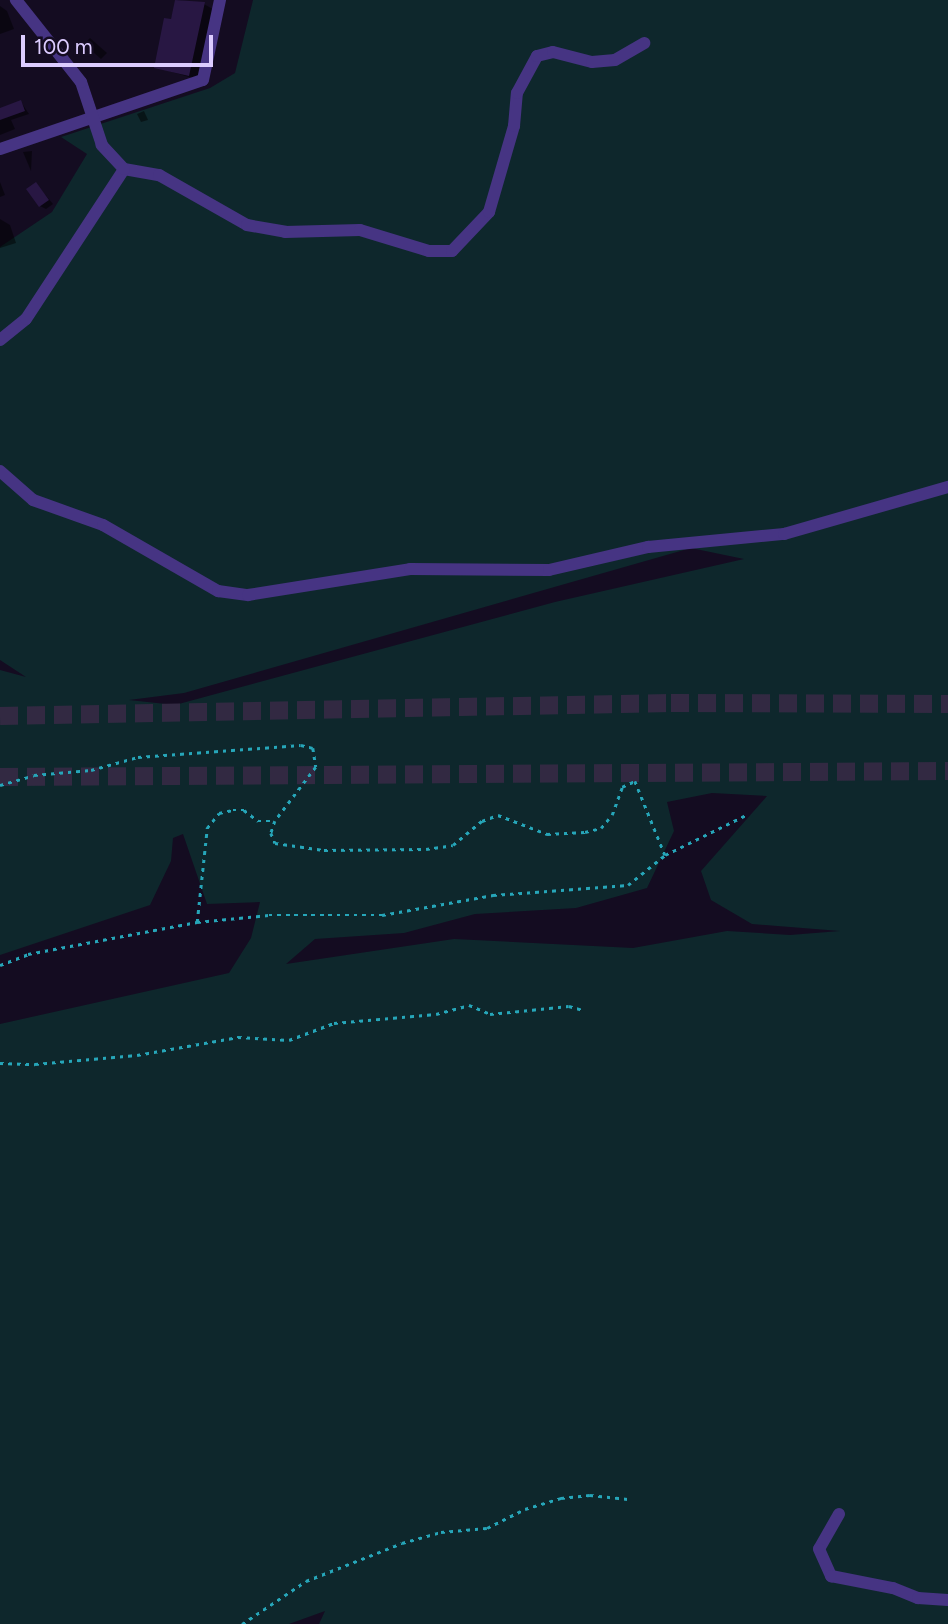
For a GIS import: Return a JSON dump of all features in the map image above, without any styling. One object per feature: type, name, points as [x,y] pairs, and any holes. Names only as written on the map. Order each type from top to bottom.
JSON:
[{"type":"street","points":[[16,0],[81,82],[95,116],[102,145],[124,169],[159,175],[247,225],[285,232],[360,230],[429,251],[452,251],[489,212],[514,126],[517,93],[537,56],[554,52],[592,62],[615,60],[645,43]]},
{"type":"street","points":[[0,149],[203,80],[220,0]]},
{"type":"street","points":[[0,340],[26,319],[124,169]]},
{"type":"street","points":[[0,471],[33,500],[103,525],[218,591],[248,595],[410,569],[549,570],[648,547],[784,534],[948,487]]},
{"type":"street","points":[[839,1514],[819,1549],[831,1576],[893,1588],[918,1598],[948,1600]]},
{"type":"path","points":[[0,785],[34,775],[91,771],[138,757],[275,744],[313,748],[316,767],[275,821],[271,833],[275,843],[324,850],[453,845],[482,821],[498,816],[528,830],[566,835],[601,828],[612,816],[622,787],[635,781],[665,855]]},
{"type":"path","points":[[197,922],[207,828],[219,813],[233,810],[244,810],[258,821],[275,821]]},
{"type":"path","points":[[0,965],[28,954],[197,922],[269,915],[382,915],[493,895],[628,886],[665,855],[746,816]]},
{"type":"path","points":[[0,1063],[35,1064],[137,1055],[237,1037],[289,1040],[334,1023],[436,1014],[469,1005],[490,1014],[569,1006],[583,1010]]},
{"type":"path","points":[[242,1624],[306,1581],[402,1543],[441,1532],[487,1528],[525,1508],[561,1498],[628,1499]]},
{"type":"green space","points":[[253,0],[948,0],[948,1624],[319,1624],[325,1611],[289,1624],[0,1624],[0,1024],[229,973],[251,938],[260,902],[207,904],[183,834],[173,838],[171,861],[150,905],[0,955],[0,670],[26,677],[0,660],[0,247],[52,212],[87,154],[61,137],[210,88],[235,73]],"holes":[[[691,548],[744,559],[555,602],[175,705],[129,700],[184,693]],[[712,793],[767,796],[701,871],[711,900],[752,924],[840,931],[790,935],[727,931],[633,948],[454,939],[286,964],[315,939],[404,933],[475,914],[576,908],[647,888],[674,831],[667,802]]]},
{"type":"building","points":[[175,0],[205,2],[189,76],[154,68],[164,18],[171,19]]},
{"type":"building","points":[[21,100],[25,111],[0,120],[0,108]]},
{"type":"building","points":[[36,182],[49,200],[39,207],[26,189]]},
{"type":"tunnel","points":[[0,716],[671,703],[948,704]]},
{"type":"tunnel","points":[[0,777],[948,771]]}]
